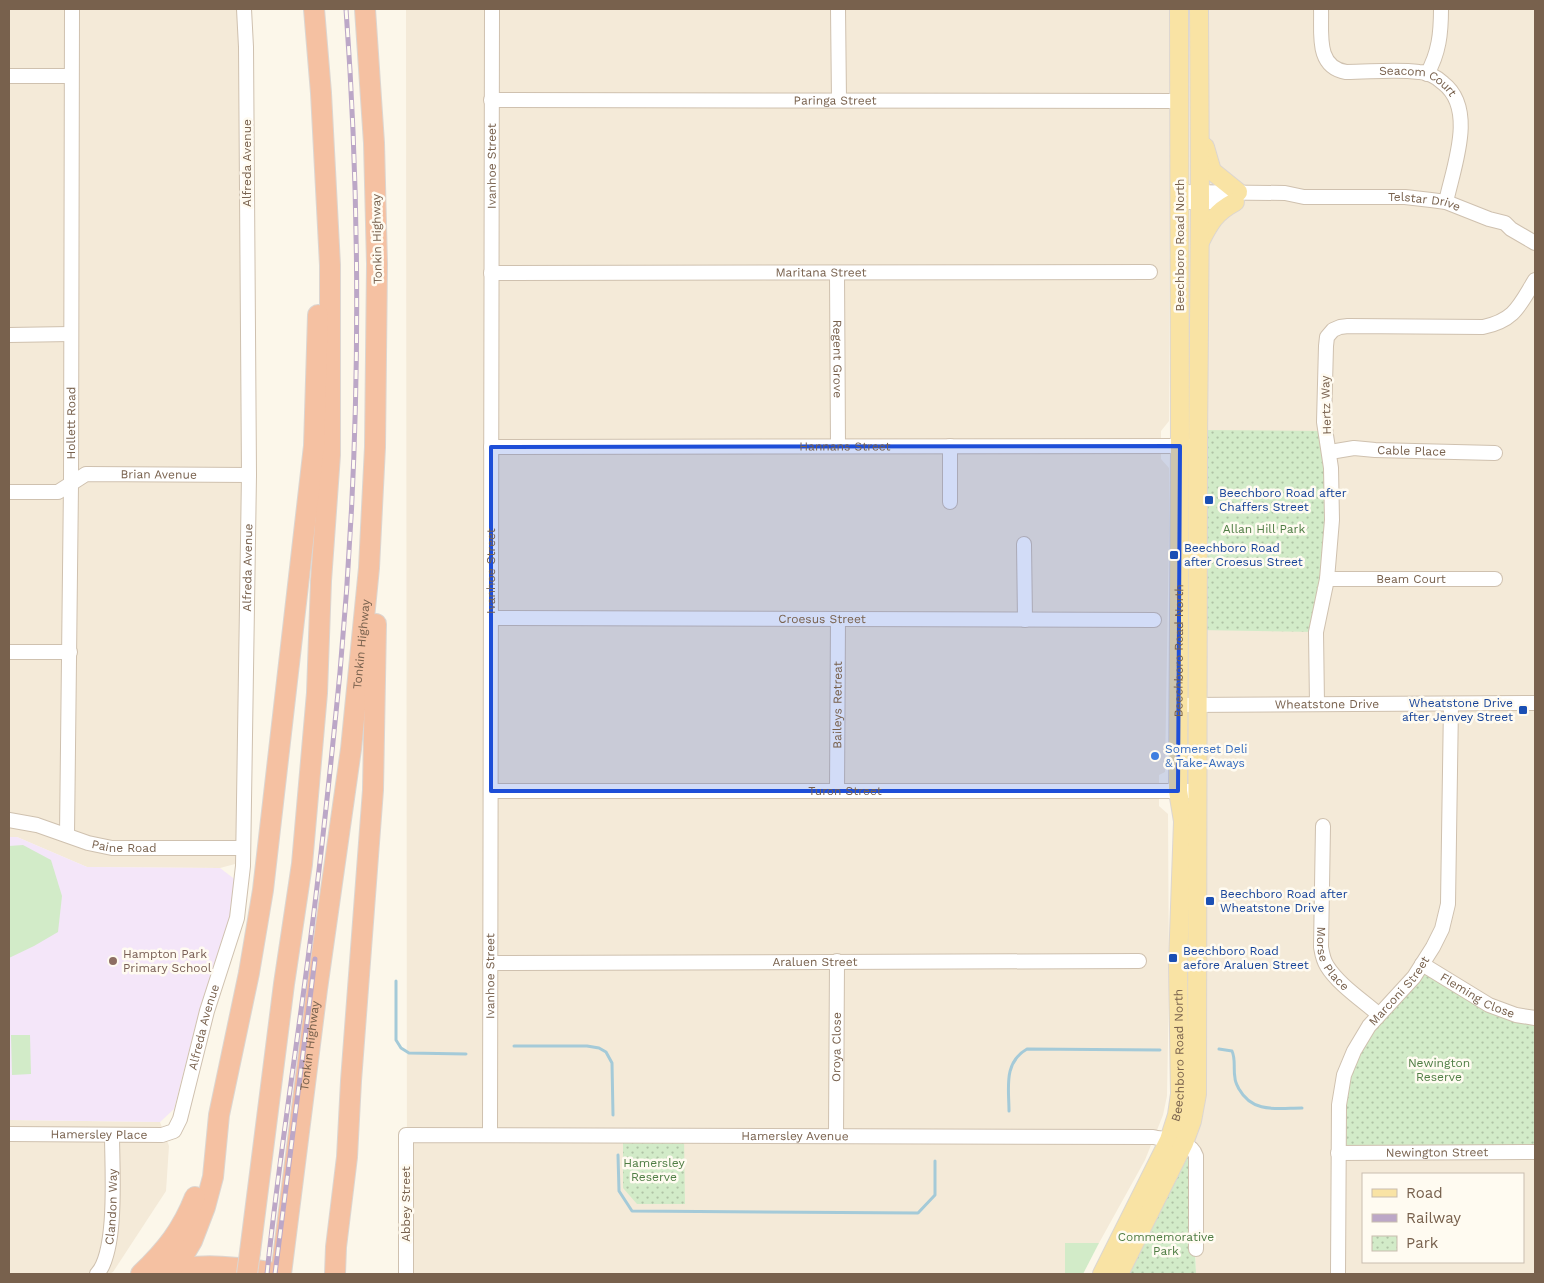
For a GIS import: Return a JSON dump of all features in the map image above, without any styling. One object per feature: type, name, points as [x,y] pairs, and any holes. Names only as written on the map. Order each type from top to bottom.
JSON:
[{"type":"highway","points":[[247,1274],[285,976],[302,864],[317,693],[330,455],[330,265],[314,9]]},
{"type":"highway","name":"Tonkin Highway","points":[[280,1274],[317,989],[351,749],[364,620],[375,446],[378,325],[372,100],[365,9]]},
{"type":"highway","points":[[164,1273],[182,1258],[205,1207],[213,1177],[219,1115],[249,973],[263,890],[314,446],[323,133]]},
{"type":"highway","points":[[335,1274],[336,1247],[347,1157],[373,790],[377,568],[375,446]]},
{"type":"highway","points":[[141,1274],[155,1261],[185,1221],[216,1146]]},
{"type":"highway","points":[[164,1273],[186,1269],[222,1268],[280,1274]]},
{"type":"main road","name":"Beechboro Road North","points":[[1102,1274],[1176,1142],[1192,1121],[1197,1094],[1197,705],[1180,197],[1179,9]]},
{"type":"main road","name":"Beechboro Road North","points":[[1122,1271],[1176,1142],[1180,1094],[1178,964],[1183,821],[1178,791],[1179,705],[1199,244],[1199,9]]},
{"type":"main road","points":[[1199,244],[1216,215],[1236,197],[1212,171],[1200,122]]},
{"type":"street","name":"Hollett Road","points":[[66,836],[70,652],[72,9]]},
{"type":"street","name":"Alfreda Avenue","points":[[180,1119],[207,1011],[237,918],[243,866],[249,475],[246,46],[244,9]]},
{"type":"street","name":"Ivanhoe Street","points":[[490,1135],[492,9]]},
{"type":"street","points":[[838,9],[839,100]]},
{"type":"street","name":"Seacom Court","points":[[1322,9],[1323,51],[1330,65],[1337,70],[1346,72],[1420,72],[1439,79],[1448,86],[1459,106],[1461,120],[1458,146],[1446,202]]},
{"type":"street","points":[[1427,74],[1435,60],[1438,47],[1441,9]]},
{"type":"street","points":[[9,76],[71,76]]},
{"type":"street","name":"Paringa Street","points":[[491,100],[1179,101]]},
{"type":"street","name":"Telstar Drive","points":[[1180,197],[1236,197],[1285,193],[1304,197],[1405,197],[1446,202],[1489,219],[1505,223],[1510,229],[1535,243]]},
{"type":"street","name":"Maritana Street","points":[[491,272],[1150,272]]},
{"type":"street","name":"Regent Grove","points":[[837,273],[838,446]]},
{"type":"street","name":"Hertz Way","points":[[1317,704],[1316,632],[1327,579],[1332,520],[1330,452],[1324,422],[1324,384],[1328,337],[1333,330],[1348,326],[1483,327],[1494,325],[1512,315],[1535,280]]},
{"type":"street","points":[[9,335],[71,334]]},
{"type":"street","points":[[950,446],[950,502]]},
{"type":"street","name":"Hannans Street","points":[[491,447],[1189,446]]},
{"type":"street","name":"Cable Place","points":[[1330,452],[1354,448],[1495,453]]},
{"type":"street","name":"Brian Avenue","points":[[9,492],[58,492],[86,474],[249,475]]},
{"type":"street","points":[[1024,544],[1024,620]]},
{"type":"street","name":"Beam Court","points":[[1327,579],[1495,579]]},
{"type":"street","name":"Croesus Street","points":[[491,618],[1154,620]]},
{"type":"street","name":"Baileys Retreat","points":[[837,791],[838,619]]},
{"type":"street","points":[[9,652],[70,652]]},
{"type":"street","name":"Wheatstone Drive","points":[[1179,705],[1535,703]]},
{"type":"street","name":"Marconi Street","points":[[1338,1274],[1339,1105],[1342,1084],[1354,1051],[1368,1026],[1414,976],[1433,947],[1442,929],[1448,904],[1451,704]]},
{"type":"street","name":"Turon Street","points":[[491,791],[1198,791]]},
{"type":"street","name":"Paine Road","points":[[9,820],[37,825],[88,843],[112,848],[243,848]]},
{"type":"street","name":"Morse Place","points":[[1323,826],[1321,947],[1324,959],[1327,966],[1340,981],[1378,1014]]},
{"type":"street","name":"Araluen Street","points":[[490,963],[1139,960]]},
{"type":"street","name":"Oroya Close","points":[[836,1135],[837,961]]},
{"type":"street","name":"Fleming Close","points":[[1422,964],[1490,1005],[1516,1015],[1535,1018]]},
{"type":"street","name":"Hamersley Place","points":[[9,1134],[169,1134],[176,1128],[180,1119]]},
{"type":"street","name":"Clandon Way","points":[[97,1274],[103,1267],[109,1242],[113,1192],[112,1135]]},
{"type":"street","name":"Hamersley Avenue","points":[[406,1135],[1134,1136],[1176,1142]]},
{"type":"street","name":"Abbey Street","points":[[406,1135],[406,1274]]},
{"type":"street","points":[[1176,1142],[1191,1146],[1196,1156],[1196,1248]]},
{"type":"street","name":"Newington Street","points":[[1338,1153],[1535,1152]]},
{"type":"highlighted area","points":[[1180,446],[1178,791],[491,791],[491,447]]},
{"type":"shaded area","points":[[9,9],[249,9],[253,39],[250,860],[220,868],[87,867],[17,837],[9,837]]},
{"type":"shaded area","points":[[406,9],[1170,9],[1169,421],[1161,431],[1161,459],[1169,468],[1169,532],[1165,772],[1159,775],[1159,806],[1168,814],[1169,987],[1167,1096],[1163,1115],[1145,1160],[1099,1243],[1065,1243],[1065,1274],[407,1274]]},
{"type":"shaded area","points":[[1199,9],[1535,9],[1535,1274],[1196,1274],[1192,1121],[1198,430]]},
{"type":"shaded area","name":"Hampton Park Primary School","points":[[9,837],[17,837],[87,867],[220,868],[237,881],[232,913],[200,1008],[174,1109],[160,1122],[9,1120]]},
{"type":"shaded area","points":[[9,1120],[160,1122],[169,1146],[166,1191],[113,1272],[109,1274],[9,1274]]},
{"type":"green space","name":"Allan Hill Park","points":[[1198,430],[1326,431],[1331,468],[1316,632],[1198,630]]},
{"type":"green space","points":[[23,845],[51,860],[62,896],[58,932],[9,958],[9,846]]},
{"type":"green space","name":"Newington Reserve","points":[[1422,964],[1468,992],[1535,1018],[1535,1152],[1338,1153],[1347,1067]]},
{"type":"green space","points":[[11,1035],[30,1035],[31,1074],[12,1075]]},
{"type":"green space","name":"Hamersley Reserve","points":[[623,1135],[684,1135],[685,1204],[637,1204],[623,1188]]},
{"type":"green space","name":"Commemorative Park","points":[[1191,1146],[1196,1274],[1124,1274]]},
{"type":"green space","points":[[1065,1243],[1099,1243],[1083,1274],[1065,1274]]},
{"type":"waterway","points":[[396,981],[396,1040],[401,1048],[409,1053],[466,1054]]},
{"type":"waterway","points":[[514,1046],[587,1046],[599,1048],[606,1052],[612,1063],[613,1115]]},
{"type":"waterway","points":[[1009,1111],[1008,1085],[1011,1069],[1014,1061],[1027,1049],[1160,1050]]},
{"type":"waterway","points":[[1219,1049],[1232,1051],[1236,1082],[1239,1089],[1251,1103],[1275,1109],[1302,1108]]},
{"type":"waterway","points":[[618,1155],[619,1191],[632,1211],[918,1213],[935,1195],[935,1161]]},
{"type":"railway","points":[[267,1274],[322,847],[347,589],[352,507],[357,341],[355,175],[346,9]]},
{"type":"railway","points":[[275,1274],[315,959]]},
{"type":"place","name":"Beechboro Road after Chaffers Street","points":[[1209,500]]},
{"type":"place","name":"Beechboro Road after Croesus Street","points":[[1174,555]]},
{"type":"place","name":"Wheatstone Drive after Jenvey Street","points":[[1523,710]]},
{"type":"place","name":"Somerset Deli & Take-Aways","points":[[1155,756]]},
{"type":"place","name":"Beechboro Road after Wheatstone Drive","points":[[1210,901]]},
{"type":"place","name":"Beechboro Road aefore Araluen Street","points":[[1173,958]]},
{"type":"place","name":"Hampton Park Primary School","points":[[113,961]]}]
